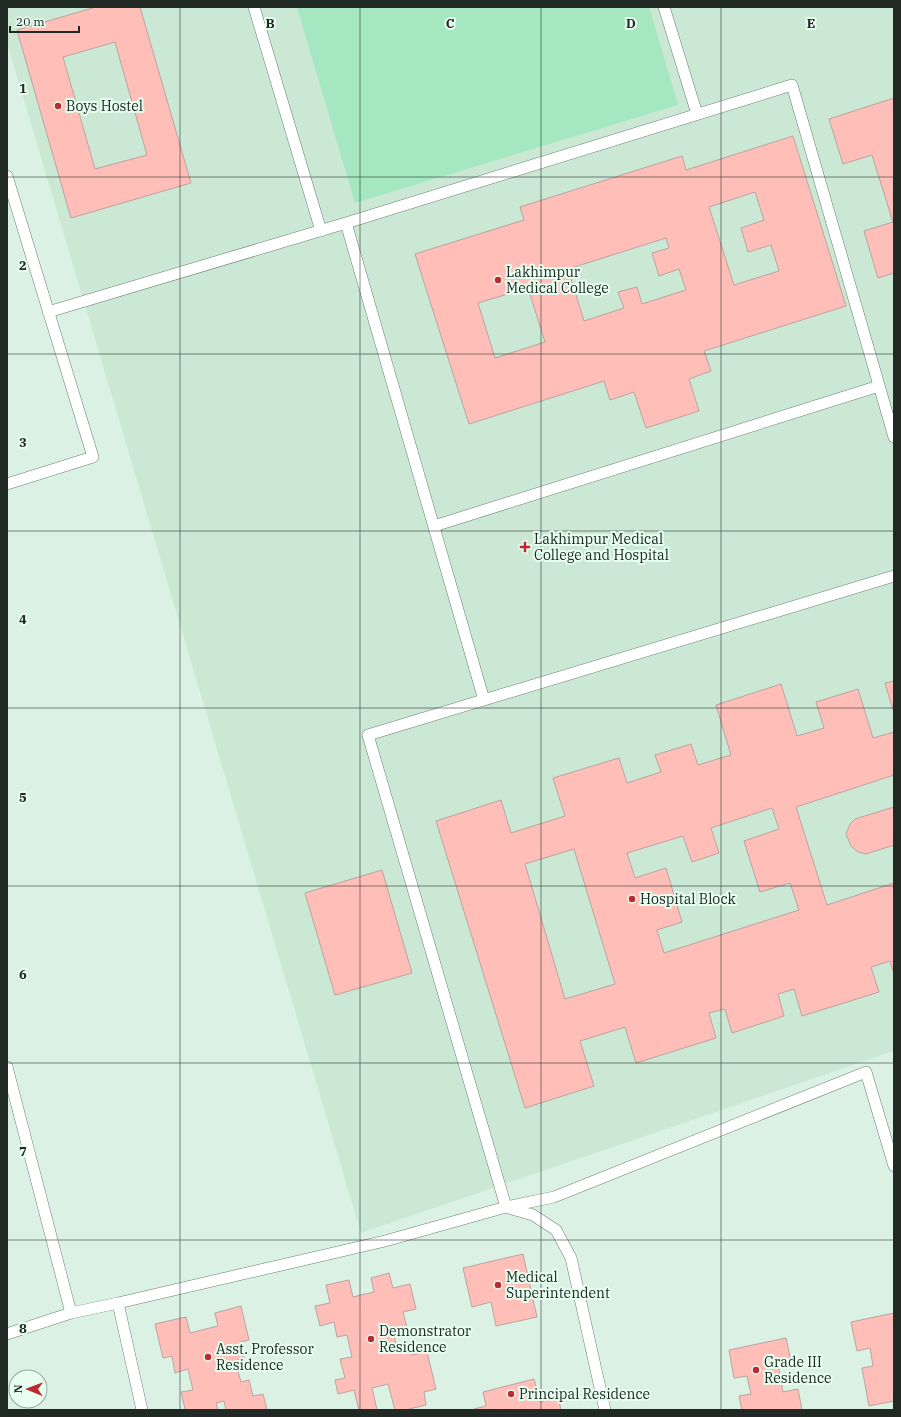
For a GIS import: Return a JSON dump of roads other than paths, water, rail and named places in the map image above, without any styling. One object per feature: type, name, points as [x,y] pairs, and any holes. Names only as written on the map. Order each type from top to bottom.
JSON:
[{"type":"lane","points":[[254,7],[321,231]]},
{"type":"lane","points":[[664,7],[698,114]]},
{"type":"lane","points":[[48,312],[321,231],[792,85],[894,437]]},
{"type":"lane","points":[[7,176],[93,457],[7,484]]},
{"type":"lane","points":[[346,223],[484,700]]},
{"type":"lane","points":[[434,526],[879,386]]},
{"type":"lane","points":[[506,1207],[368,735],[894,576]]},
{"type":"lane","points":[[7,1067],[71,1314]]},
{"type":"lane","points":[[7,1334],[71,1314],[385,1241],[506,1207],[554,1197],[866,1072],[894,1166]]},
{"type":"lane","points":[[506,1207],[532,1215],[556,1230],[570,1258],[605,1410]]},
{"type":"lane","points":[[118,1303],[142,1410]]},
{"type":"place","name":"Boys Hostel","points":[[58,106]]},
{"type":"place","name":"Lakhimpur Medical College","points":[[498,280]]},
{"type":"place","name":"Lakhimpur Medical College and Hospital","points":[[525,547]]},
{"type":"place","name":"Hospital Block","points":[[632,899]]},
{"type":"place","name":"Medical Superintendent","points":[[498,1285]]},
{"type":"place","name":"Demonstrator Residence","points":[[371,1339]]},
{"type":"place","name":"Asst. Professor Residence","points":[[208,1357]]},
{"type":"place","name":"Grade III Residence","points":[[756,1370]]},
{"type":"place","name":"Principal Residence","points":[[511,1394]]}]
